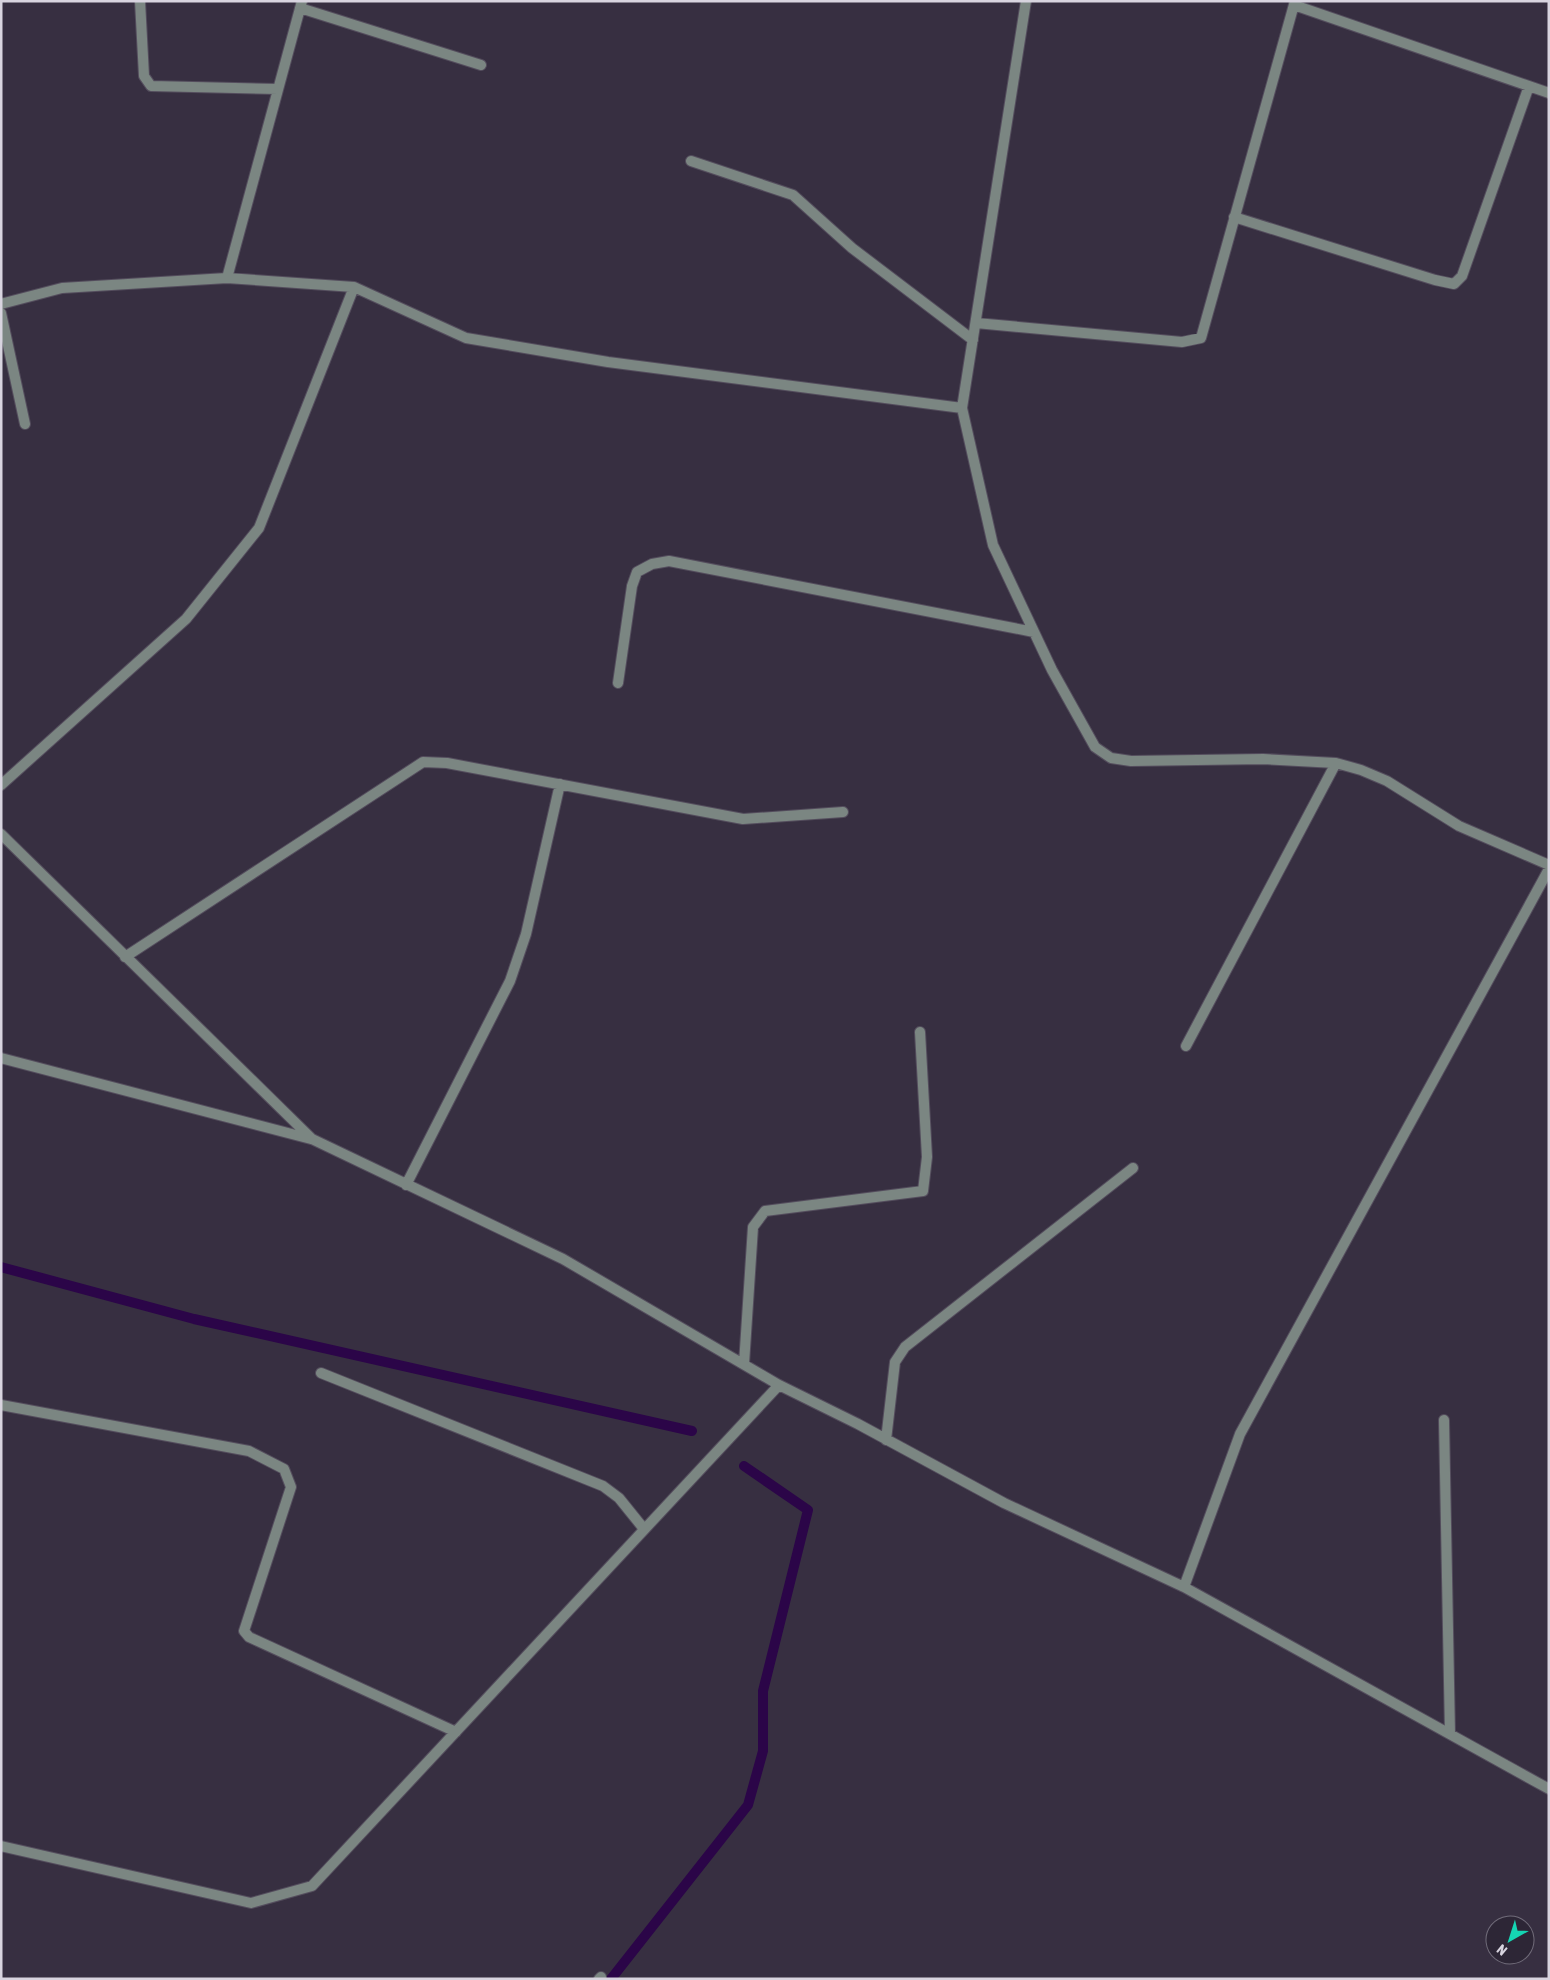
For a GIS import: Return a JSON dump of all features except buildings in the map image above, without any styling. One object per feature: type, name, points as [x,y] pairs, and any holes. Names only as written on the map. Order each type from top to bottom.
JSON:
[{"type":"street","points":[[140,1],[144,76],[152,86],[278,89]]},
{"type":"street","points":[[1026,1],[962,408],[993,544],[1052,670],[1095,747],[1111,758],[1131,761],[1263,759],[1336,763],[1362,770],[1387,781],[1459,826],[1549,866]]},
{"type":"street","points":[[976,323],[1182,342],[1201,338],[1295,3],[1549,93]]},
{"type":"street","points":[[227,278],[301,4],[481,65]]},
{"type":"street","points":[[1234,217],[1435,280],[1454,284],[1462,276],[1529,86]]},
{"type":"street","points":[[691,161],[793,195],[852,248],[973,340]]},
{"type":"street","points":[[1,304],[62,288],[227,278],[354,287],[466,338],[608,362],[962,408]]},
{"type":"street","points":[[1,785],[186,619],[259,528],[354,287]]},
{"type":"street","points":[[1,313],[25,424]]},
{"type":"street","points":[[618,683],[632,586],[637,572],[652,564],[669,561],[1034,632]]},
{"type":"street","points":[[125,957],[423,762],[447,763],[743,819],[843,812]]},
{"type":"street","points":[[1186,1046],[1336,763]]},
{"type":"street","points":[[406,1185],[510,981],[526,934],[560,784]]},
{"type":"street","points":[[1,834],[312,1139]]},
{"type":"street","points":[[1184,1587],[1240,1434],[1549,869]]},
{"type":"street","points":[[744,1364],[753,1227],[765,1211],[923,1191],[927,1157],[920,1032]]},
{"type":"street","points":[[1,1058],[312,1139],[563,1259],[779,1385],[1004,1503],[1184,1587],[1549,1789]]},
{"type":"street","points":[[886,1440],[895,1362],[905,1347],[1133,1168]]},
{"type":"street","points":[[321,1373],[603,1486],[619,1498],[644,1528]]},
{"type":"street","points":[[1,1846],[251,1903],[312,1886],[779,1385]]},
{"type":"street","points":[[1,1405],[249,1451],[284,1469],[291,1487],[244,1631],[249,1637],[456,1732]]},
{"type":"street","points":[[1444,1420],[1450,1734]]},
{"type":"waterway","points":[[1,1267],[194,1319],[692,1431]]},
{"type":"waterway","points":[[611,1979],[748,1805],[763,1751],[763,1691],[808,1510],[744,1466]]}]
